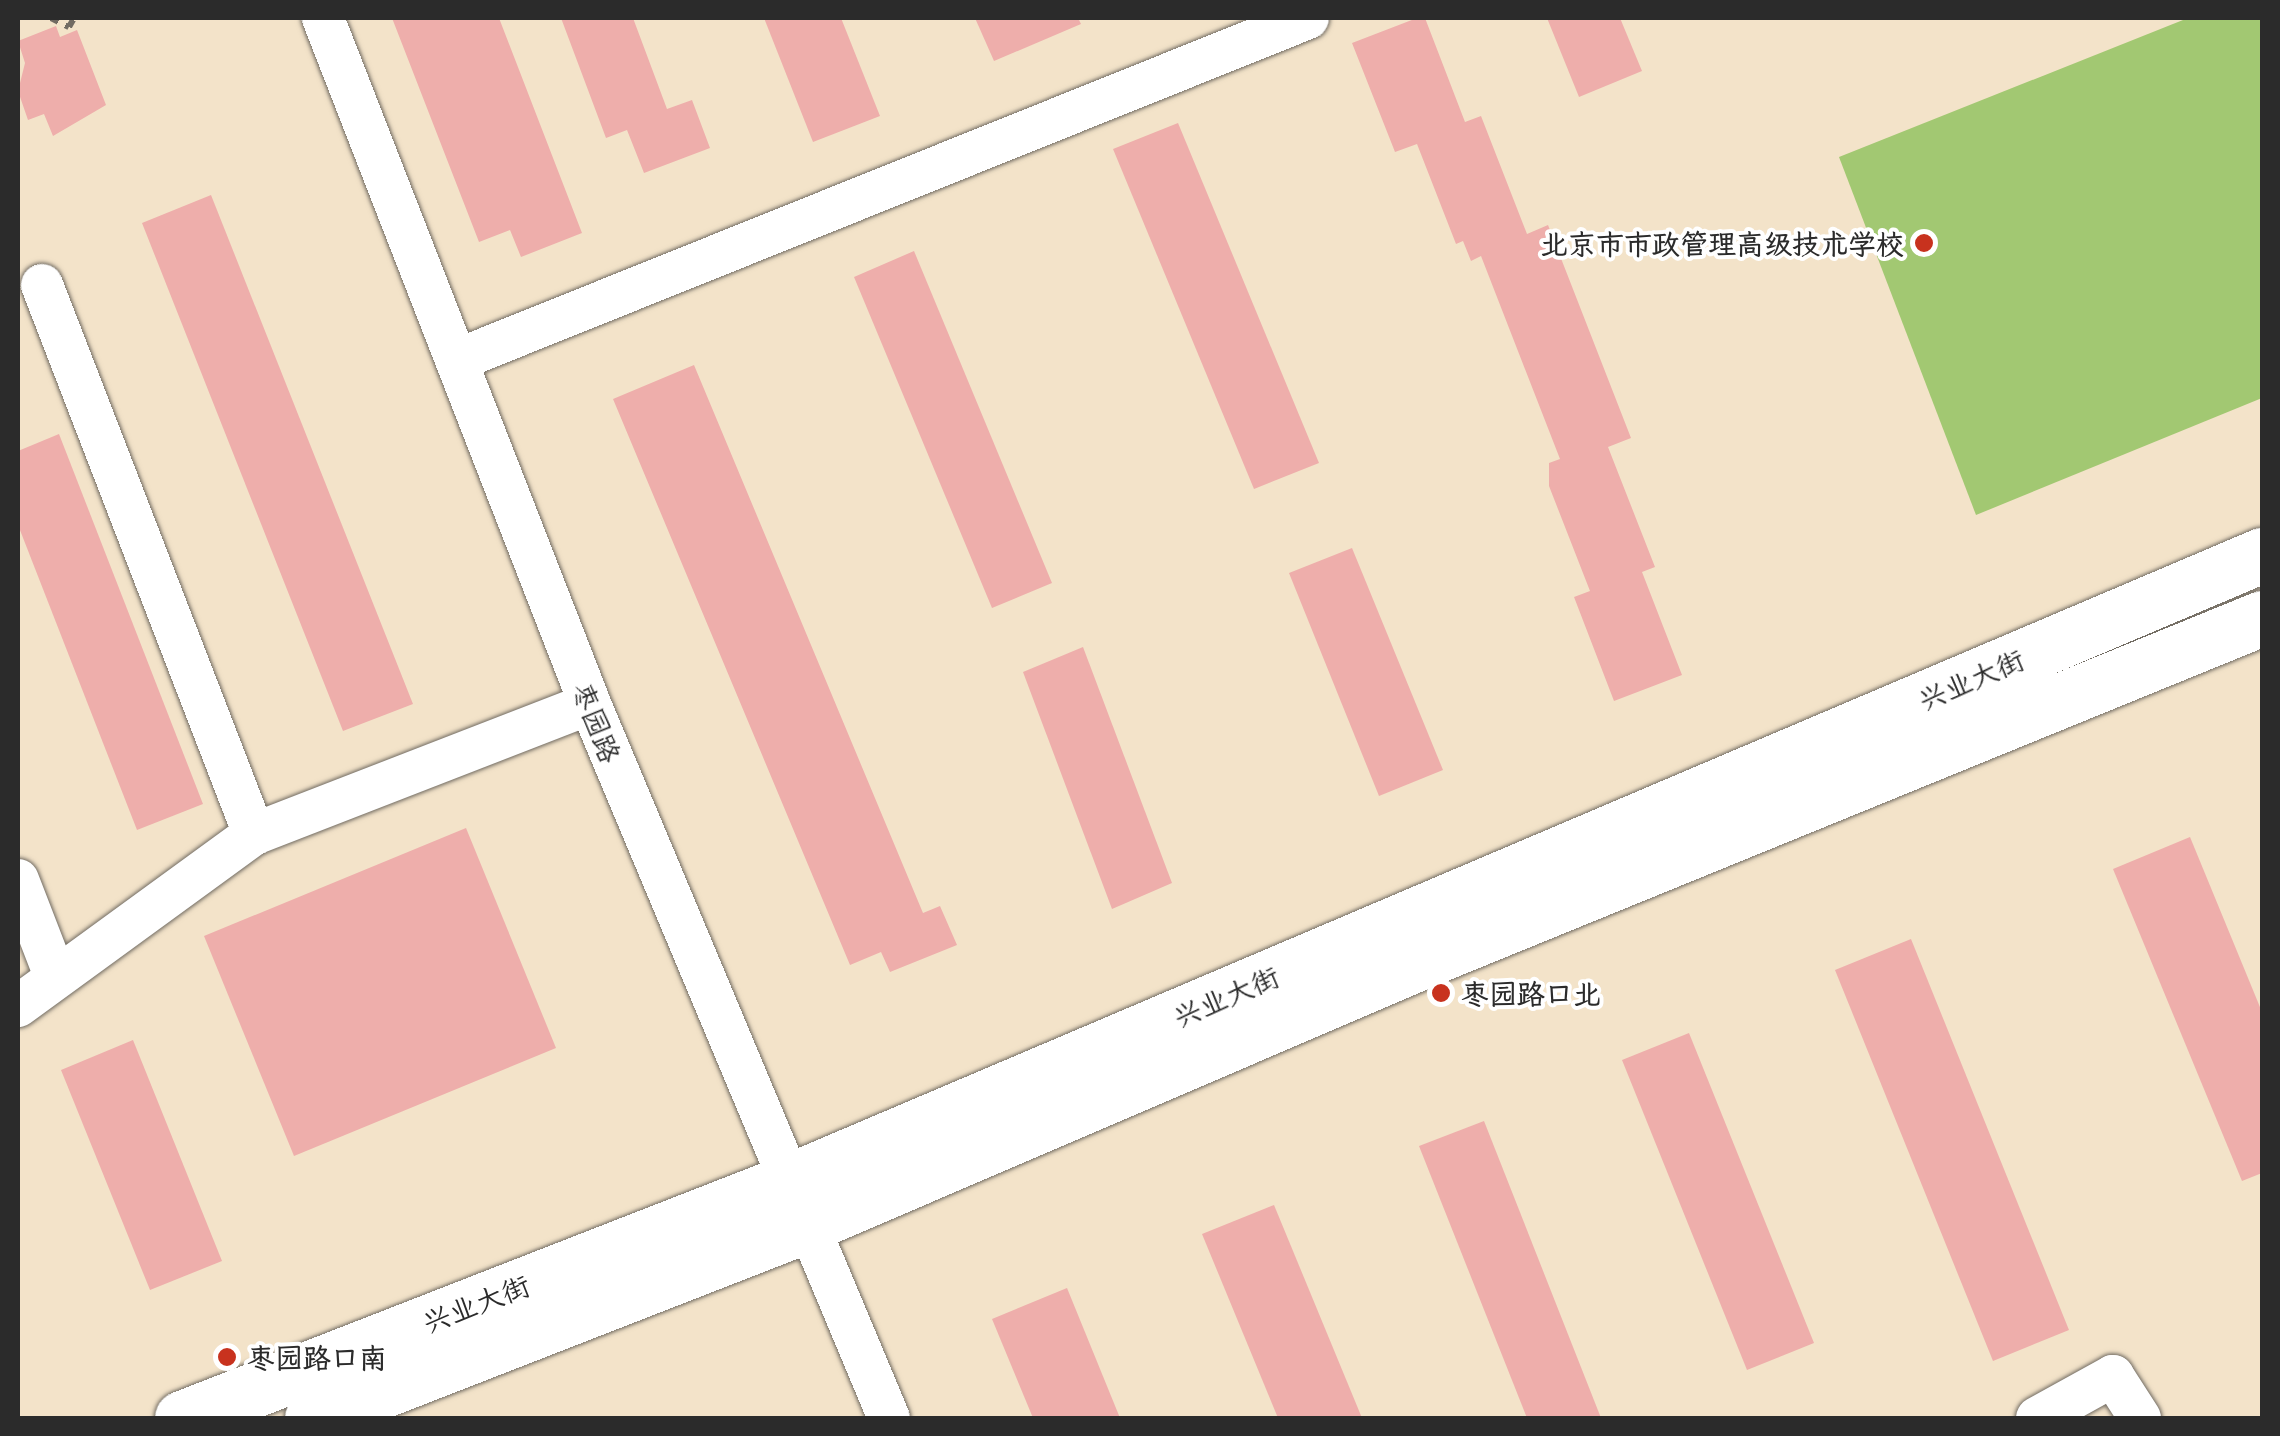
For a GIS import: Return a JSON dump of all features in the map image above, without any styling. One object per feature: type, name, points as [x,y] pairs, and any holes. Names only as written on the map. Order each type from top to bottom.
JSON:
[{"type":"main road","name":"兴业大街","points":[[312,1418],[2262,555]]},
{"type":"main road","name":"兴业大街","points":[[182,1418],[797,1204],[1427,958],[2262,618]]},
{"type":"street","name":"枣园路","points":[[322,18],[590,704],[890,1418]]},
{"type":"street","points":[[457,360],[1308,18]]},
{"type":"street","points":[[42,285],[254,834]]},
{"type":"street","points":[[18,1006],[254,834],[590,704]]},
{"type":"street","points":[[18,880],[55,976]]},
{"type":"street","points":[[2037,1418],[2113,1376],[2140,1418]]},
{"type":"path","points":[[51,18],[69,27],[74,18]]},
{"type":"green space","points":[[2188,18],[2262,18],[2262,398],[1976,515],[1839,157]]},
{"type":"building","points":[[392,18],[499,18],[582,233],[521,257],[510,230],[479,242]]},
{"type":"building","points":[[561,18],[633,18],[667,109],[692,100],[710,148],[644,173],[627,130],[606,138]]},
{"type":"building","points":[[764,18],[841,18],[880,116],[813,142]]},
{"type":"building","points":[[975,18],[1078,18],[1081,24],[994,61]]},
{"type":"building","points":[[1425,18],[1465,122],[1481,116],[1527,234],[1548,225],[1631,438],[1608,447],[1655,567],[1642,572],[1682,675],[1614,701],[1574,597],[1590,591],[1549,486],[1549,463],[1560,459],[1481,256],[1471,261],[1463,241],[1456,244],[1417,144],[1395,152],[1352,43]]},
{"type":"building","points":[[1547,18],[1620,18],[1642,71],[1579,97]]},
{"type":"building","points":[[56,26],[60,37],[77,30],[106,105],[53,136],[44,114],[28,120],[18,91],[25,63],[18,41]]},
{"type":"building","points":[[1178,123],[1319,463],[1254,489],[1113,149]]},
{"type":"building","points":[[211,195],[413,704],[343,731],[142,223]]},
{"type":"building","points":[[914,251],[1052,583],[992,608],[854,277]]},
{"type":"building","points":[[694,365],[923,913],[940,906],[957,945],[890,972],[881,952],[850,965],[613,399]]},
{"type":"building","points":[[59,434],[203,804],[137,830],[18,525],[18,451]]},
{"type":"building","points":[[1352,548],[1443,770],[1379,796],[1289,573]]},
{"type":"building","points":[[1083,647],[1172,883],[1112,909],[1023,672]]},
{"type":"building","points":[[466,828],[556,1048],[294,1156],[204,936]]},
{"type":"building","points":[[2190,837],[2262,1012],[2262,1173],[2242,1181],[2113,869]]},
{"type":"building","points":[[1911,939],[2069,1330],[1993,1361],[1835,970]]},
{"type":"building","points":[[1689,1033],[1814,1343],[1747,1370],[1622,1060]]},
{"type":"building","points":[[133,1040],[222,1261],[150,1290],[61,1070]]},
{"type":"building","points":[[1484,1121],[1601,1418],[1527,1418],[1419,1146]]},
{"type":"building","points":[[1274,1205],[1362,1418],[1278,1418],[1202,1234]]},
{"type":"building","points":[[1067,1288],[1120,1418],[1033,1418],[992,1319]]},
{"type":"place","name":"北京市市政管理高级技术学校","points":[[1924,243]]},
{"type":"place","name":"枣园路口北","points":[[1441,993]]},
{"type":"place","name":"枣园路口南","points":[[227,1357]]}]
